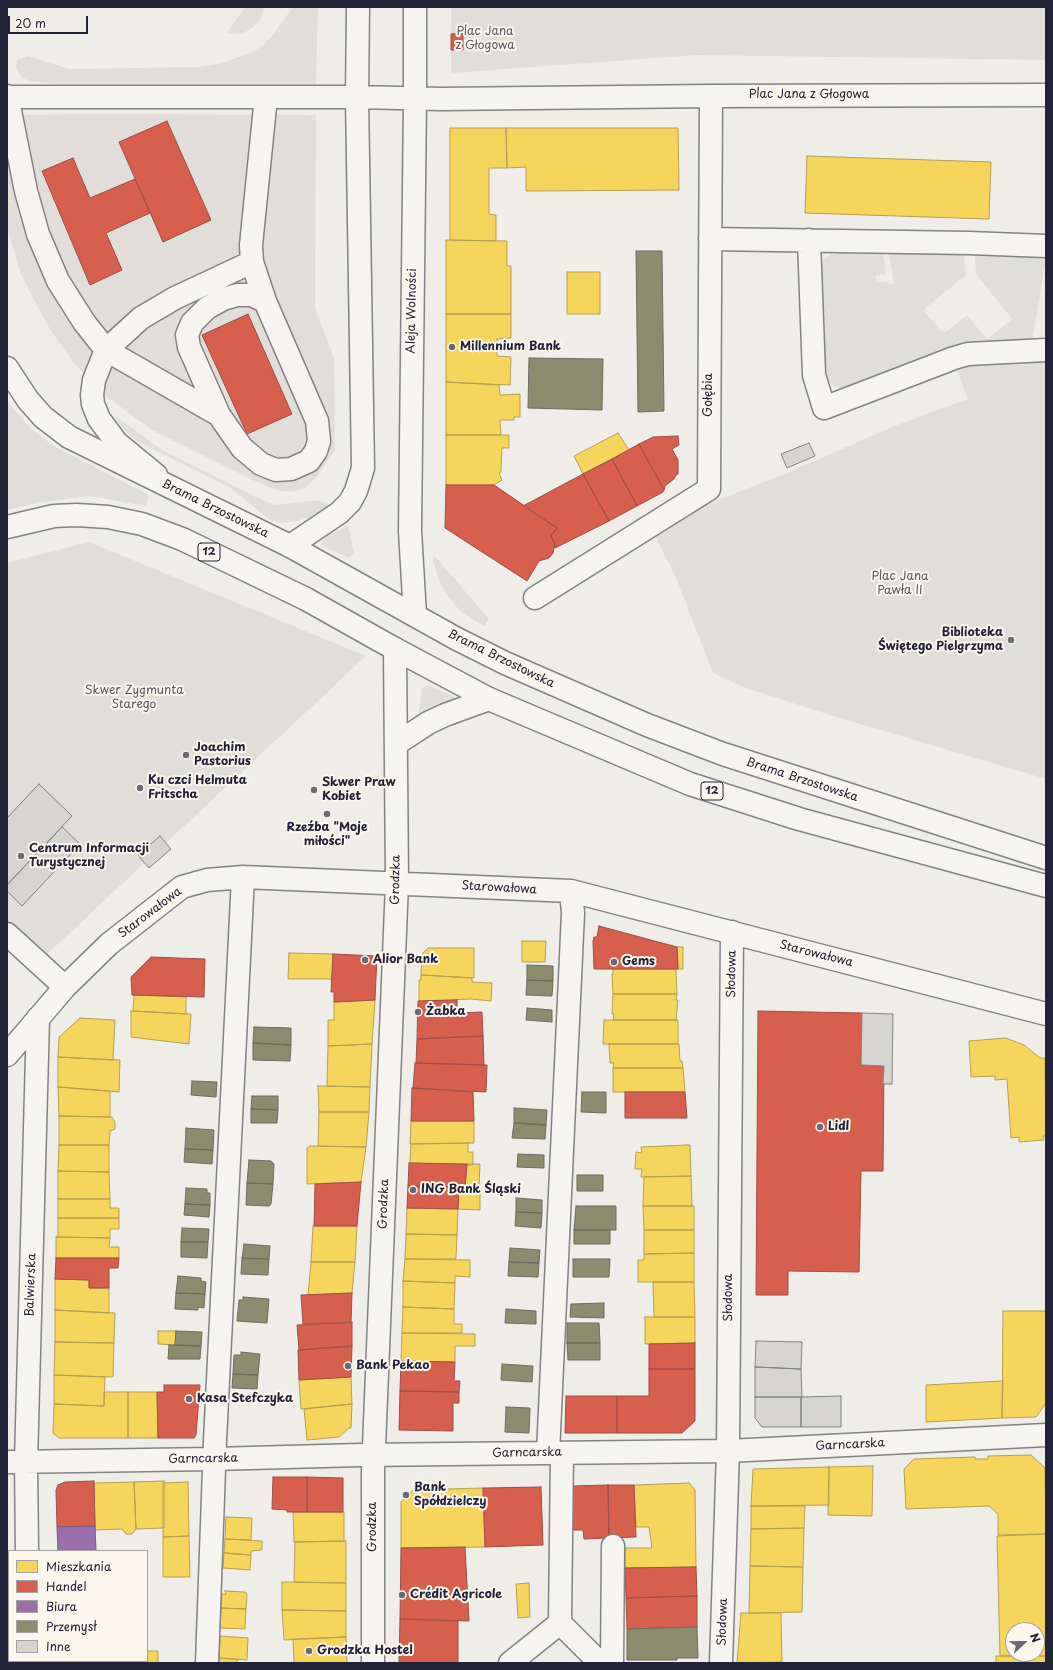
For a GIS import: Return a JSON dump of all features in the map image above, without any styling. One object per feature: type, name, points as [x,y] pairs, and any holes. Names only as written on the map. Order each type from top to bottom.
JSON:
[{"type":"street","points":[[290,546],[339,513],[350,502],[356,491],[363,468],[357,97],[358,7]]},
{"type":"street","name":"Aleja Wolności","points":[[415,7],[410,531],[415,614]]},
{"type":"street","name":"Plac Jana z Głogowa","points":[[7,97],[357,97],[415,99],[1046,95]]},
{"type":"street","name":"Gołębia","points":[[535,598],[709,489],[711,96]]},
{"type":"street","points":[[7,97],[26,191],[38,234],[58,281],[84,322],[106,350],[219,415]]},
{"type":"street","points":[[265,301],[251,296],[237,295],[223,299],[207,308],[192,323],[187,336],[189,347],[219,415],[242,448],[261,464],[276,470],[291,469],[309,461],[316,451],[320,441],[317,421],[265,301],[252,262],[251,245],[266,97]]},
{"type":"street","points":[[710,239],[969,243],[1046,246]]},
{"type":"street","points":[[809,240],[814,375],[824,408],[968,354],[1046,350]]},
{"type":"street","points":[[170,487],[117,443],[99,418],[93,404],[92,395],[94,380],[106,350],[141,318],[175,298],[252,262]]},
{"type":"street","name":"Brama Brzostowska","points":[[7,368],[28,400],[43,417],[69,437],[290,546],[415,614],[457,639],[505,663],[647,725],[723,754],[1046,858]]},
{"type":"street","name":"12","points":[[7,527],[54,516],[77,515],[108,517],[142,524],[182,539],[306,599],[489,699],[690,784],[799,819],[1046,886]]},
{"type":"street","name":"Grodzka","points":[[373,1663],[374,1455],[397,883],[395,649]]},
{"type":"street","points":[[396,744],[428,723],[445,715],[489,699]]},
{"type":"street","points":[[207,1663],[214,1459],[243,877]]},
{"type":"street","name":"Starowałowa","points":[[7,1055],[65,987],[109,944],[182,887],[207,880],[243,877],[571,892],[732,932],[1046,1014]]},
{"type":"street","points":[[571,892],[573,913],[555,1453],[560,1623],[600,1663]]},
{"type":"street","name":"Słodowa","points":[[722,1663],[728,1452],[732,932]]},
{"type":"street","points":[[7,934],[65,987]]},
{"type":"street","name":"Balwierska","points":[[27,1550],[17,1462],[38,1018]]},
{"type":"street","name":"Garncarska","points":[[17,1462],[374,1455],[728,1452],[1046,1435]]},
{"type":"street","points":[[612,1663],[613,1546]]},
{"type":"street","points":[[510,1663],[560,1623]]},
{"type":"shaded area","points":[[7,115],[316,115],[315,308],[334,358],[335,450],[318,475],[305,488],[292,492],[280,491],[261,484],[152,430],[102,393],[73,362],[51,331],[35,302],[20,272],[7,227]]},
{"type":"green space","points":[[245,7],[263,7],[260,20],[244,33],[227,33]]},
{"type":"green space","points":[[293,7],[318,7],[316,84],[60,84],[29,81],[21,77],[16,67],[17,60],[28,56],[69,69],[199,67],[219,64],[250,53],[264,45]]},
{"type":"green space","name":"Plac Jana z Głogowa","points":[[451,7],[1046,7],[1046,60],[697,55],[451,73]]},
{"type":"green space","points":[[832,254],[883,254],[886,274],[875,276],[877,283],[888,282],[890,285],[894,282],[889,254],[964,255],[966,275],[923,310],[941,331],[946,332],[967,315],[987,339],[1012,319],[976,274],[975,255],[1046,257],[1032,342],[844,389],[834,386],[825,378],[816,279],[818,266],[822,261]]},
{"type":"green space","name":"Plac Jana Pawła II","points":[[1046,360],[1046,779],[830,715],[743,687],[713,673],[674,573],[655,536],[708,504],[787,473],[892,427],[968,399],[957,371],[958,364]]},
{"type":"green space","points":[[7,402],[31,429],[54,446],[149,495],[146,506],[90,496],[42,502],[7,510]]},
{"type":"green space","points":[[114,415],[162,450],[265,501],[276,505],[320,501],[328,503],[328,506],[315,515],[297,521],[286,523],[272,521],[230,488],[138,442],[122,428]]},
{"type":"green space","points":[[348,525],[354,553],[349,558],[320,545],[326,537]]},
{"type":"green space","name":"Skwer Zygmunta Starego","points":[[89,542],[366,656],[44,957],[7,923],[7,563]]},
{"type":"green space","points":[[435,556],[489,619],[484,626],[460,611],[449,597],[439,581],[433,560]]},
{"type":"green space","points":[[429,685],[453,696],[457,703],[418,718],[422,688]]},
{"type":"building: Mieszkania","points":[[450,128],[506,128],[507,168],[489,168],[489,214],[496,215],[496,241],[450,240]]},
{"type":"building: Mieszkania","points":[[506,128],[678,128],[679,190],[526,191],[526,167],[507,168]]},
{"type":"building: Mieszkania","points":[[807,156],[991,162],[989,219],[805,213]]},
{"type":"building: Mieszkania","points":[[446,240],[507,241],[507,266],[511,266],[511,314],[446,314]]},
{"type":"building: Mieszkania","points":[[567,272],[600,272],[600,314],[567,314]]},
{"type":"building: Mieszkania","points":[[446,314],[511,314],[511,338],[497,339],[497,356],[511,357],[510,385],[446,382]]},
{"type":"building: Mieszkania","points":[[446,382],[499,385],[500,395],[520,394],[520,417],[514,417],[514,420],[500,420],[501,435],[446,435]]},
{"type":"building: Mieszkania","points":[[618,433],[629,450],[583,474],[574,456]]},
{"type":"building: Mieszkania","points":[[446,435],[509,435],[509,448],[502,448],[501,472],[499,473],[502,480],[494,485],[446,485]]},
{"type":"building: Mieszkania","points":[[522,941],[546,941],[545,962],[522,962]]},
{"type":"building: Mieszkania","points":[[677,947],[683,947],[683,969],[678,969]]},
{"type":"building: Mieszkania","points":[[428,948],[474,948],[474,978],[421,975],[422,954]]},
{"type":"building: Mieszkania","points":[[289,953],[333,954],[332,979],[288,979]]},
{"type":"building: Mieszkania","points":[[613,969],[676,969],[677,994],[613,994]]},
{"type":"building: Mieszkania","points":[[421,975],[472,978],[472,982],[492,983],[491,1001],[471,999],[419,1001],[419,980],[421,980]]},
{"type":"building: Mieszkania","points":[[613,994],[677,994],[676,1000],[678,1000],[676,1020],[613,1020]]},
{"type":"building: Mieszkania","points":[[134,995],[186,997],[186,1014],[133,1011]]},
{"type":"building: Mieszkania","points":[[375,1000],[372,1044],[328,1046],[328,1020],[334,1020],[334,1002]]},
{"type":"building: Mieszkania","points":[[131,1011],[191,1014],[189,1044],[131,1037]]},
{"type":"building: Mieszkania","points":[[80,1018],[115,1020],[113,1060],[58,1057],[59,1037]]},
{"type":"building: Mieszkania","points":[[604,1020],[678,1020],[678,1044],[603,1044]]},
{"type":"building: Mieszkania","points":[[1006,1038],[1024,1045],[1040,1058],[1045,1058],[1046,1136],[1043,1136],[1044,1140],[1019,1142],[1019,1137],[1011,1138],[1007,1079],[995,1080],[995,1076],[971,1077],[969,1041]]},
{"type":"building: Mieszkania","points":[[372,1044],[370,1087],[327,1086],[328,1046]]},
{"type":"building: Mieszkania","points":[[609,1044],[679,1044],[680,1061],[682,1061],[683,1068],[613,1068],[614,1063],[610,1063]]},
{"type":"building: Mieszkania","points":[[58,1057],[120,1060],[119,1092],[58,1087]]},
{"type":"building: Mieszkania","points":[[613,1068],[683,1068],[685,1092],[613,1092]]},
{"type":"building: Mieszkania","points":[[318,1086],[370,1087],[369,1112],[319,1112]]},
{"type":"building: Mieszkania","points":[[58,1087],[110,1091],[110,1117],[59,1116]]},
{"type":"building: Mieszkania","points":[[319,1112],[369,1112],[366,1147],[318,1146]]},
{"type":"building: Mieszkania","points":[[59,1116],[112,1117],[115,1122],[115,1129],[110,1131],[109,1145],[59,1145]]},
{"type":"building: Mieszkania","points":[[411,1121],[474,1121],[474,1143],[410,1144]]},
{"type":"building: Mieszkania","points":[[468,1143],[468,1152],[473,1152],[473,1165],[410,1163],[411,1144]]},
{"type":"building: Mieszkania","points":[[59,1145],[109,1145],[109,1172],[58,1171]]},
{"type":"building: Mieszkania","points":[[690,1145],[691,1176],[641,1177],[642,1169],[635,1169],[636,1152],[642,1153],[641,1147]]},
{"type":"building: Mieszkania","points":[[310,1146],[366,1147],[361,1182],[307,1184],[307,1148]]},
{"type":"building: Mieszkania","points":[[467,1164],[480,1164],[479,1188],[465,1187]]},
{"type":"building: Mieszkania","points":[[58,1171],[109,1172],[110,1199],[58,1199]]},
{"type":"building: Mieszkania","points":[[691,1176],[692,1206],[643,1206],[644,1177]]},
{"type":"building: Mieszkania","points":[[459,1187],[480,1188],[480,1210],[458,1209]]},
{"type":"building: Mieszkania","points":[[58,1199],[110,1199],[110,1208],[119,1208],[119,1218],[58,1218]]},
{"type":"building: Mieszkania","points":[[643,1206],[694,1206],[694,1230],[644,1230]]},
{"type":"building: Mieszkania","points":[[407,1208],[458,1209],[457,1235],[406,1234]]},
{"type":"building: Mieszkania","points":[[58,1218],[119,1218],[119,1229],[110,1229],[110,1238],[56,1237],[58,1236]]},
{"type":"building: Mieszkania","points":[[313,1226],[357,1226],[355,1262],[311,1262]]},
{"type":"building: Mieszkania","points":[[644,1230],[694,1230],[694,1253],[644,1254]]},
{"type":"building: Mieszkania","points":[[406,1234],[457,1235],[456,1259],[405,1259]]},
{"type":"building: Mieszkania","points":[[56,1237],[110,1238],[109,1247],[119,1247],[119,1258],[56,1258]]},
{"type":"building: Mieszkania","points":[[694,1253],[694,1282],[638,1282],[638,1260],[644,1260],[644,1254]]},
{"type":"building: Mieszkania","points":[[405,1259],[470,1260],[470,1277],[455,1276],[455,1283],[403,1281]]},
{"type":"building: Mieszkania","points":[[311,1262],[355,1262],[352,1293],[308,1295]]},
{"type":"building: Mieszkania","points":[[55,1279],[89,1280],[89,1288],[109,1288],[109,1313],[55,1310]]},
{"type":"building: Mieszkania","points":[[403,1281],[455,1283],[454,1309],[403,1307]]},
{"type":"building: Mieszkania","points":[[653,1282],[694,1282],[695,1317],[654,1317]]},
{"type":"building: Mieszkania","points":[[403,1307],[454,1309],[454,1324],[462,1324],[462,1333],[402,1333]]},
{"type":"building: Mieszkania","points":[[55,1310],[115,1313],[114,1343],[55,1342]]},
{"type":"building: Mieszkania","points":[[1003,1311],[1046,1311],[1046,1403],[1036,1417],[1002,1418]]},
{"type":"building: Mieszkania","points":[[645,1317],[695,1317],[695,1343],[645,1344]]},
{"type":"building: Mieszkania","points":[[158,1331],[176,1331],[175,1345],[158,1344]]},
{"type":"building: Mieszkania","points":[[402,1333],[475,1334],[475,1346],[455,1346],[455,1362],[401,1361]]},
{"type":"building: Mieszkania","points":[[55,1342],[114,1343],[113,1377],[54,1375]]},
{"type":"building: Mieszkania","points":[[54,1375],[105,1377],[104,1406],[54,1404]]},
{"type":"building: Mieszkania","points":[[351,1377],[352,1404],[301,1409],[299,1380]]},
{"type":"building: Mieszkania","points":[[1003,1381],[1002,1418],[926,1422],[926,1385]]},
{"type":"building: Mieszkania","points":[[104,1392],[128,1392],[128,1438],[59,1438],[53,1433],[54,1404],[104,1406]]},
{"type":"building: Mieszkania","points":[[128,1392],[157,1392],[158,1438],[128,1438]]},
{"type":"building: Mieszkania","points":[[352,1404],[351,1428],[339,1437],[307,1440],[304,1409]]},
{"type":"building: Mieszkania","points":[[1031,1455],[1045,1468],[1046,1534],[998,1535],[998,1514],[989,1506],[906,1509],[904,1469],[914,1459],[975,1457],[975,1459],[988,1459],[988,1456]]},
{"type":"building: Mieszkania","points":[[873,1466],[872,1516],[828,1515],[829,1467]]},
{"type":"building: Mieszkania","points":[[829,1467],[829,1505],[751,1506],[753,1469]]},
{"type":"building: Mieszkania","points":[[164,1481],[164,1528],[136,1529],[134,1482]]},
{"type":"building: Mieszkania","points":[[134,1482],[136,1529],[132,1534],[126,1534],[122,1529],[95,1530],[94,1483]]},
{"type":"building: Mieszkania","points":[[188,1482],[189,1536],[163,1537],[163,1483]]},
{"type":"building: Mieszkania","points":[[689,1483],[695,1490],[696,1567],[625,1568],[625,1548],[652,1548],[649,1527],[636,1527],[634,1485]]},
{"type":"building: Mieszkania","points":[[483,1488],[485,1547],[401,1548],[401,1502],[413,1490]]},
{"type":"building: Mieszkania","points":[[751,1506],[805,1506],[804,1528],[751,1529]]},
{"type":"building: Mieszkania","points":[[293,1512],[344,1512],[344,1541],[294,1542]]},
{"type":"building: Mieszkania","points":[[226,1517],[252,1518],[251,1540],[225,1539]]},
{"type":"building: Mieszkania","points":[[804,1528],[803,1567],[750,1566],[751,1529]]},
{"type":"building: Mieszkania","points":[[1046,1534],[1046,1656],[1045,1622],[1005,1622],[1005,1656],[1000,1656],[997,1536]]},
{"type":"building: Mieszkania","points":[[189,1536],[190,1577],[163,1577],[163,1537]]},
{"type":"building: Mieszkania","points":[[225,1539],[262,1541],[262,1550],[251,1551],[251,1555],[224,1553]]},
{"type":"building: Mieszkania","points":[[346,1541],[346,1583],[294,1582],[295,1542]]},
{"type":"building: Mieszkania","points":[[224,1553],[251,1555],[250,1570],[223,1568]]},
{"type":"building: Mieszkania","points":[[750,1566],[803,1567],[802,1612],[749,1613]]},
{"type":"building: Mieszkania","points":[[282,1582],[346,1583],[346,1611],[282,1610]]},
{"type":"building: Mieszkania","points":[[529,1583],[530,1617],[518,1618],[516,1584]]},
{"type":"building: Mieszkania","points":[[225,1591],[245,1592],[247,1594],[246,1609],[221,1608],[222,1594],[226,1594]]},
{"type":"building: Mieszkania","points":[[221,1608],[246,1609],[245,1629],[220,1628]]},
{"type":"building: Mieszkania","points":[[282,1610],[346,1611],[346,1637],[284,1640]]},
{"type":"building: Mieszkania","points":[[741,1613],[781,1613],[782,1662],[737,1663]]},
{"type":"building: Mieszkania","points":[[220,1636],[248,1638],[247,1660],[219,1658]]},
{"type":"building: Mieszkania","points":[[346,1637],[347,1663],[294,1663],[293,1639]]},
{"type":"building: Mieszkania","points":[[148,1651],[158,1651],[158,1663],[146,1663],[148,1662]]},
{"type":"building: Mieszkania","points":[[996,1656],[1005,1656],[1005,1662],[1045,1662],[1046,1656],[1046,1663],[996,1663]]},
{"type":"building: Mieszkania","points":[[219,1658],[237,1659],[237,1663],[219,1663]]},
{"type":"building: Mieszkania","points":[[121,1662],[134,1662],[134,1663]]},
{"type":"building: Handel","points":[[463,33],[463,50],[451,50],[451,34]]},
{"type":"building: Handel","points":[[167,121],[211,220],[163,242],[119,142]]},
{"type":"building: Handel","points":[[73,158],[90,198],[135,179],[150,213],[106,233],[122,270],[90,285],[42,171]]},
{"type":"building: Handel","points":[[248,314],[292,414],[247,434],[202,335]]},
{"type":"building: Handel","points":[[678,436],[679,445],[672,449],[678,460],[678,474],[665,486],[664,490],[639,444],[653,437]]},
{"type":"building: Handel","points":[[639,444],[664,490],[663,492],[637,506],[612,459]]},
{"type":"building: Handel","points":[[612,459],[637,506],[609,521],[583,474]]},
{"type":"building: Handel","points":[[583,474],[609,521],[555,548],[555,544],[551,536],[557,528],[523,506]]},
{"type":"building: Handel","points":[[446,485],[494,485],[557,528],[551,536],[555,544],[553,553],[549,558],[539,561],[527,581],[445,528]]},
{"type":"building: Handel","points":[[599,926],[677,947],[678,969],[594,969],[593,941],[594,937],[597,937]]},
{"type":"building: Handel","points":[[333,954],[377,956],[375,1000],[334,1002],[334,992],[331,992]]},
{"type":"building: Handel","points":[[151,957],[205,959],[204,997],[132,995],[131,977]]},
{"type":"building: Handel","points":[[457,1000],[457,1013],[482,1012],[483,1036],[417,1039],[418,1001]]},
{"type":"building: Handel","name":"Lidl","points":[[758,1011],[862,1013],[861,1065],[884,1066],[883,1171],[861,1171],[859,1272],[788,1271],[788,1295],[756,1295]]},
{"type":"building: Handel","points":[[483,1036],[484,1065],[416,1063],[417,1039]]},
{"type":"building: Handel","points":[[415,1063],[487,1065],[486,1092],[413,1088]]},
{"type":"building: Handel","points":[[412,1088],[473,1092],[474,1121],[411,1121]]},
{"type":"building: Handel","points":[[625,1092],[685,1092],[687,1118],[625,1118]]},
{"type":"building: Handel","points":[[409,1163],[467,1164],[465,1187],[408,1186]]},
{"type":"building: Handel","points":[[361,1182],[357,1226],[314,1226],[315,1184]]},
{"type":"building: Handel","points":[[408,1186],[459,1187],[458,1209],[407,1208]]},
{"type":"building: Handel","points":[[56,1258],[119,1258],[118,1268],[109,1268],[109,1288],[89,1288],[89,1280],[55,1279]]},
{"type":"building: Handel","points":[[352,1293],[351,1323],[303,1324],[301,1295]]},
{"type":"building: Handel","points":[[352,1322],[352,1346],[299,1350],[297,1325]]},
{"type":"building: Handel","points":[[695,1343],[695,1369],[649,1369],[649,1344]]},
{"type":"building: Handel","points":[[352,1346],[351,1377],[299,1380],[298,1350]]},
{"type":"building: Handel","points":[[401,1361],[455,1362],[454,1381],[460,1381],[459,1392],[400,1391]]},
{"type":"building: Handel","points":[[649,1369],[695,1369],[695,1421],[682,1433],[617,1433],[617,1396],[649,1396]]},
{"type":"building: Handel","points":[[164,1385],[200,1385],[196,1435],[194,1438],[158,1438],[157,1392],[164,1392]]},
{"type":"building: Handel","points":[[400,1391],[459,1392],[459,1403],[453,1403],[453,1431],[399,1430]]},
{"type":"building: Handel","points":[[566,1396],[617,1396],[617,1433],[565,1433]]},
{"type":"building: Handel","points":[[273,1477],[307,1477],[307,1512],[287,1512],[287,1510],[272,1509]]},
{"type":"building: Handel","points":[[307,1477],[343,1478],[343,1512],[307,1512]]},
{"type":"building: Handel","points":[[94,1481],[95,1526],[57,1527],[56,1490],[58,1485],[65,1482]]},
{"type":"building: Handel","points":[[608,1485],[609,1538],[584,1539],[583,1530],[573,1530],[572,1486]]},
{"type":"building: Handel","points":[[608,1485],[634,1485],[636,1537],[609,1538]]},
{"type":"building: Handel","points":[[541,1487],[543,1545],[485,1547],[483,1488]]},
{"type":"building: Handel","points":[[465,1547],[469,1621],[400,1619],[401,1548]]},
{"type":"building: Handel","points":[[696,1567],[697,1596],[626,1598],[625,1568]]},
{"type":"building: Handel","points":[[697,1596],[697,1627],[627,1629],[626,1598]]},
{"type":"building: Handel","points":[[400,1619],[458,1621],[458,1663],[399,1663]]},
{"type":"building: Handel","points":[[48,1662],[121,1662],[121,1663]]},
{"type":"building: Biura","points":[[95,1526],[96,1550],[58,1550],[57,1527]]},
{"type":"building: Przemysł","points":[[636,251],[662,251],[664,411],[638,412]]},
{"type":"building: Przemysł","points":[[529,358],[603,359],[602,410],[528,408]]},
{"type":"building: Przemysł","points":[[527,965],[553,966],[553,981],[527,980]]},
{"type":"building: Przemysł","points":[[527,980],[553,981],[552,996],[526,995]]},
{"type":"building: Przemysł","points":[[527,1008],[552,1010],[552,1022],[526,1020]]},
{"type":"building: Przemysł","points":[[254,1027],[291,1028],[291,1045],[253,1043]]},
{"type":"building: Przemysł","points":[[253,1043],[291,1045],[290,1061],[253,1060]]},
{"type":"building: Przemysł","points":[[192,1081],[217,1082],[216,1097],[191,1095]]},
{"type":"building: Przemysł","points":[[582,1092],[606,1092],[606,1113],[581,1112]]},
{"type":"building: Przemysł","points":[[252,1096],[278,1096],[278,1110],[251,1109]]},
{"type":"building: Przemysł","points":[[514,1108],[547,1110],[546,1125],[514,1123]]},
{"type":"building: Przemysł","points":[[251,1109],[278,1110],[277,1123],[251,1123]]},
{"type":"building: Przemysł","points":[[514,1123],[546,1125],[545,1139],[512,1138]]},
{"type":"building: Przemysł","points":[[186,1128],[214,1130],[213,1150],[185,1149]]},
{"type":"building: Przemysł","points":[[185,1149],[213,1150],[212,1164],[184,1162]]},
{"type":"building: Przemysł","points":[[518,1154],[544,1155],[544,1168],[517,1167]]},
{"type":"building: Przemysł","points":[[249,1160],[271,1161],[274,1164],[273,1184],[247,1183]]},
{"type":"building: Przemysł","points":[[577,1175],[603,1175],[603,1191],[577,1191]]},
{"type":"building: Przemysł","points":[[247,1183],[273,1184],[271,1204],[269,1206],[246,1205]]},
{"type":"building: Przemysł","points":[[186,1188],[207,1189],[207,1193],[210,1193],[210,1205],[185,1204]]},
{"type":"building: Przemysł","points":[[516,1198],[542,1200],[542,1213],[516,1212]]},
{"type":"building: Przemysł","points":[[185,1204],[210,1205],[209,1217],[184,1215]]},
{"type":"building: Przemysł","points":[[576,1206],[616,1206],[616,1230],[574,1230]]},
{"type":"building: Przemysł","points":[[516,1212],[542,1213],[541,1228],[515,1226]]},
{"type":"building: Przemysł","points":[[182,1228],[209,1229],[208,1242],[181,1242]]},
{"type":"building: Przemysł","points":[[574,1230],[610,1230],[610,1244],[574,1244]]},
{"type":"building: Przemysł","points":[[181,1242],[208,1242],[207,1258],[181,1257]]},
{"type":"building: Przemysł","points":[[244,1244],[270,1246],[269,1259],[242,1258]]},
{"type":"building: Przemysł","points":[[510,1248],[540,1250],[539,1263],[509,1262]]},
{"type":"building: Przemysł","points":[[242,1258],[269,1259],[268,1275],[241,1274]]},
{"type":"building: Przemysł","points":[[573,1259],[610,1259],[609,1277],[573,1277]]},
{"type":"building: Przemysł","points":[[509,1262],[539,1263],[538,1277],[508,1276]]},
{"type":"building: Przemysł","points":[[178,1276],[201,1278],[201,1281],[206,1282],[205,1294],[176,1293]]},
{"type":"building: Przemysł","points":[[176,1293],[205,1294],[204,1308],[198,1307],[198,1310],[175,1309]]},
{"type":"building: Przemysł","points":[[243,1297],[269,1299],[267,1323],[237,1321],[239,1300],[243,1300]]},
{"type":"building: Przemysł","points":[[604,1303],[604,1318],[570,1317],[571,1304]]},
{"type":"building: Przemysł","points":[[506,1309],[536,1311],[536,1324],[505,1323]]},
{"type":"building: Przemysł","points":[[567,1323],[599,1323],[600,1343],[567,1343]]},
{"type":"building: Przemysł","points":[[176,1331],[202,1332],[201,1346],[175,1345]]},
{"type":"building: Przemysł","points":[[567,1343],[600,1343],[600,1360],[568,1360]]},
{"type":"building: Przemysł","points":[[169,1345],[201,1346],[200,1359],[168,1359]]},
{"type":"building: Przemysł","points":[[241,1352],[260,1354],[258,1375],[233,1374],[234,1355],[241,1355]]},
{"type":"building: Przemysł","points":[[502,1364],[533,1366],[532,1382],[501,1380]]},
{"type":"building: Przemysł","points":[[233,1374],[258,1375],[257,1389],[232,1388]]},
{"type":"building: Przemysł","points":[[506,1407],[530,1408],[529,1433],[505,1432]]},
{"type":"building: Przemysł","points":[[697,1627],[698,1658],[677,1658],[677,1660],[627,1660],[627,1629]]},
{"type":"building: Inne","points":[[809,443],[815,456],[787,468],[781,454]]},
{"type":"building: Inne","name":"Centrum Informacji Turystycznej","points":[[39,784],[72,816],[7,885],[7,818]]},
{"type":"building: Inne","points":[[62,827],[80,844],[22,906],[7,891],[7,885]]},
{"type":"building: Inne","points":[[160,836],[171,849],[149,868],[138,855]]},
{"type":"building: Inne","points":[[862,1013],[893,1014],[892,1084],[883,1084],[884,1066],[861,1065]]},
{"type":"building: Inne","points":[[756,1341],[802,1342],[801,1369],[755,1367]]},
{"type":"building: Inne","points":[[755,1367],[801,1369],[802,1397],[755,1397]]},
{"type":"building: Inne","points":[[841,1396],[841,1427],[801,1427],[801,1397]]},
{"type":"building: Inne","points":[[755,1397],[801,1397],[801,1427],[762,1427],[755,1418]]},
{"type":"place","name":"Millennium Bank","points":[[452,347]]},
{"type":"place","name":"Biblioteka Świętego Pielgrzyma","points":[[1011,640]]},
{"type":"place","name":"Joachim Pastorius","points":[[186,755]]},
{"type":"place","name":"Ku czci Helmuta Fritscha","points":[[140,788]]},
{"type":"place","name":"Skwer Praw Kobiet","points":[[314,790]]},
{"type":"place","name":"Rzeźba \"Moje miłości\"","points":[[327,814]]},
{"type":"place","name":"Centrum Informacji Turystycznej","points":[[21,856]]},
{"type":"place","name":"Alior Bank","points":[[365,960]]},
{"type":"place","name":"Gems","points":[[614,962]]},
{"type":"place","name":"Żabka","points":[[418,1012]]},
{"type":"place","name":"Lidl","points":[[820,1127]]},
{"type":"place","name":"ING Bank Śląski","points":[[413,1190]]},
{"type":"place","name":"Bank Pekao","points":[[348,1366]]},
{"type":"place","name":"Kasa Stefczyka","points":[[189,1399]]},
{"type":"place","name":"Bank Spółdzielczy","points":[[406,1495]]},
{"type":"place","name":"Crédit Agricole","points":[[402,1595]]},
{"type":"place","name":"Grodzka Hostel","points":[[309,1651]]}]
